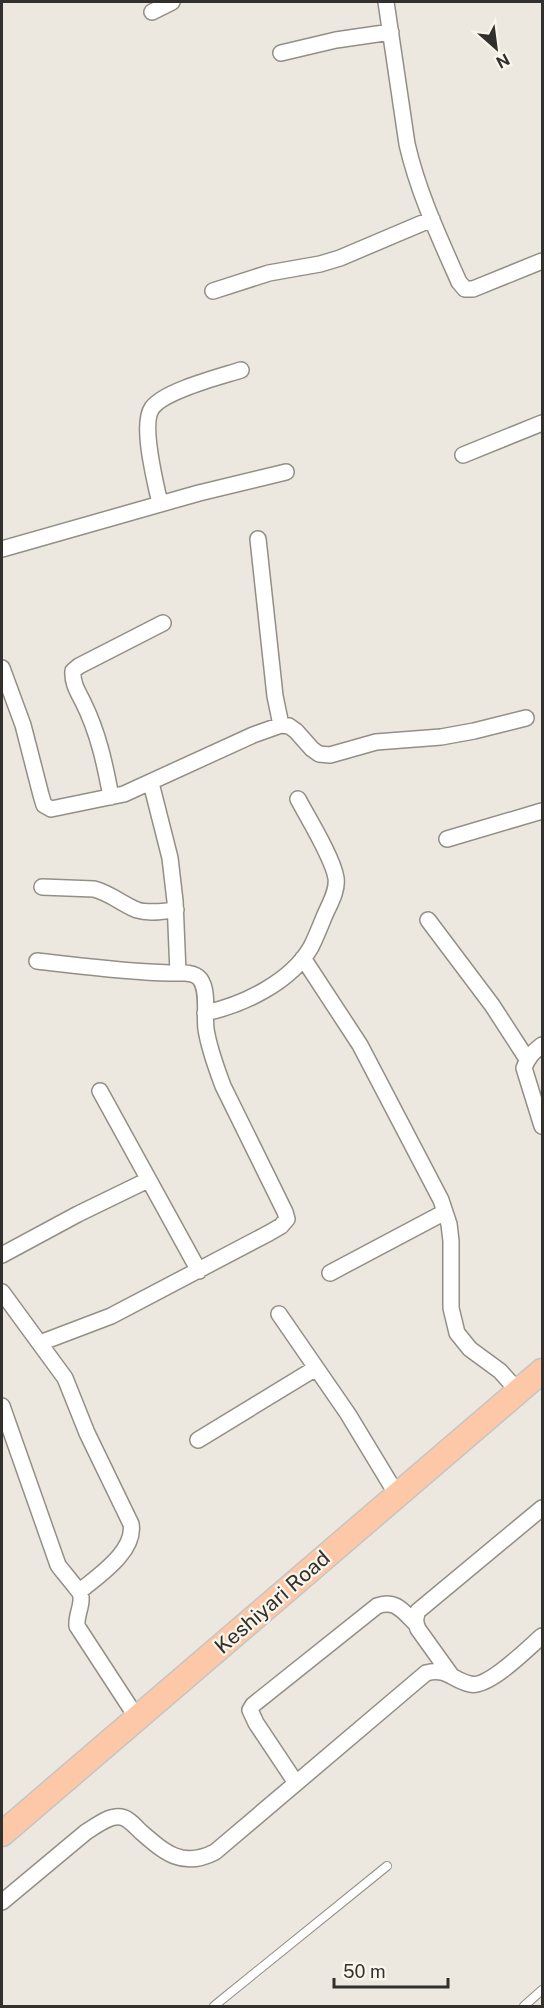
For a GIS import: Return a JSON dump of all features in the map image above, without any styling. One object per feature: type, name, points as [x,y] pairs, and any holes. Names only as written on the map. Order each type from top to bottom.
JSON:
[{"type":"main road","name":"Keshiyari Road","points":[[2,1834],[543,1371]]},
{"type":"street","points":[[152,12],[172,2]]},
{"type":"street","points":[[386,2],[412,166],[459,282],[465,289],[484,286],[543,261]]},
{"type":"street","points":[[281,53],[336,40],[391,32]]},
{"type":"street","points":[[213,291],[260,275],[340,258],[432,219]]},
{"type":"street","points":[[160,504],[150,457],[147,425],[147,417],[152,408],[171,393],[241,370]]},
{"type":"street","points":[[463,455],[543,423]]},
{"type":"street","points":[[2,549],[160,504],[286,472]]},
{"type":"street","points":[[258,539],[275,696],[281,725]]},
{"type":"street","points":[[111,797],[98,736],[72,679],[73,671],[163,623]]},
{"type":"street","points":[[2,668],[23,725],[44,805],[51,809],[124,794],[281,725],[290,726],[312,750],[319,754],[330,755],[375,742],[441,737],[526,718]]},
{"type":"street","points":[[151,783],[170,858],[176,910],[178,973]]},
{"type":"street","points":[[205,1013],[226,1009],[254,996],[288,974],[311,947],[332,900],[336,878],[332,866],[298,799]]},
{"type":"street","points":[[447,839],[543,811]]},
{"type":"street","points":[[42,887],[94,889],[138,910],[150,912],[176,910]]},
{"type":"street","points":[[428,920],[492,1005],[527,1059]]},
{"type":"street","points":[[303,958],[360,1045],[445,1212],[451,1241],[451,1308],[457,1333],[470,1349],[500,1371],[518,1391]]},
{"type":"street","points":[[37,961],[141,972],[178,973],[195,975],[201,980],[212,1056],[223,1086],[285,1212],[286,1220],[269,1233],[111,1316],[40,1343]]},
{"type":"street","points":[[543,1045],[533,1051],[524,1068],[543,1126]]},
{"type":"street","points":[[100,1091],[199,1271]]},
{"type":"street","points":[[2,1256],[78,1214],[148,1180]]},
{"type":"street","points":[[330,1274],[445,1212]]},
{"type":"street","points":[[2,1292],[65,1378],[87,1433],[131,1524],[130,1540],[124,1551],[80,1591]]},
{"type":"street","points":[[279,1314],[348,1414],[397,1495]]},
{"type":"street","points":[[198,1440],[316,1368]]},
{"type":"street","points":[[2,1406],[58,1565],[80,1591],[82,1598],[76,1618],[77,1626],[137,1718]]},
{"type":"street","points":[[415,1623],[415,1616],[424,1605],[543,1508]]},
{"type":"street","points":[[296,1783],[255,1723],[250,1710],[377,1606],[392,1603],[415,1623],[451,1675]]},
{"type":"street","points":[[2,1902],[86,1832],[113,1817],[121,1817],[129,1821],[174,1857],[206,1857],[426,1673],[442,1671],[467,1684],[475,1685],[494,1677],[543,1636]]},
{"type":"lane","points":[[214,2007],[387,1866]]},
{"type":"lane","points":[[524,2007],[543,1990]]}]
